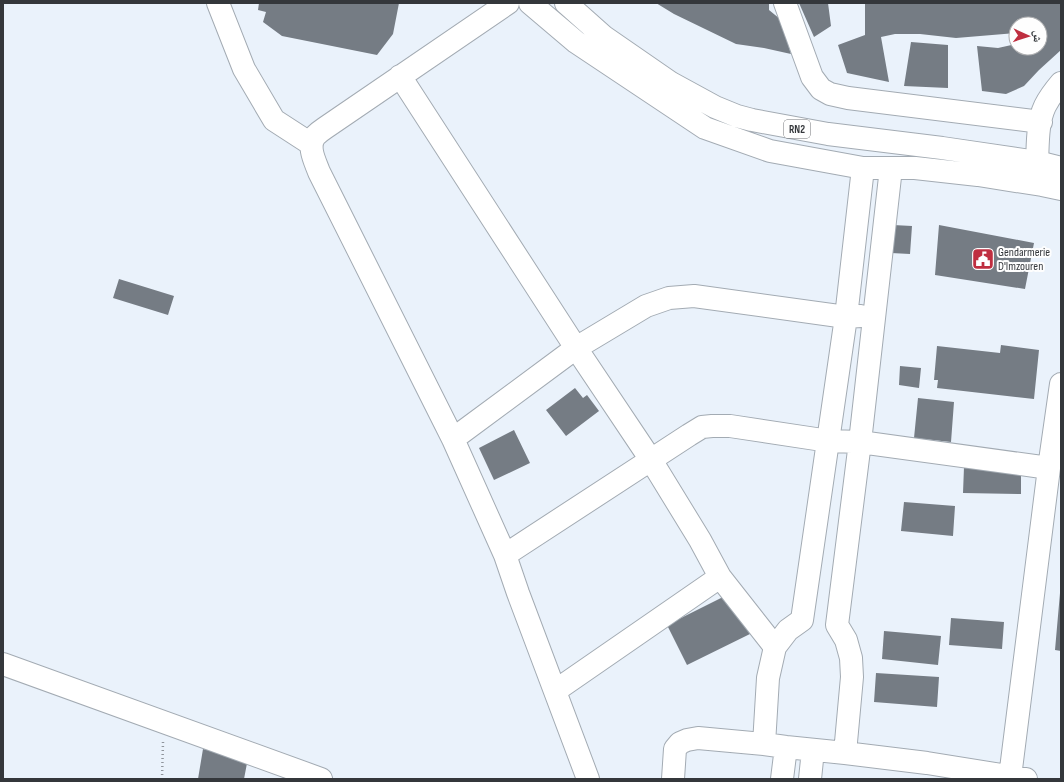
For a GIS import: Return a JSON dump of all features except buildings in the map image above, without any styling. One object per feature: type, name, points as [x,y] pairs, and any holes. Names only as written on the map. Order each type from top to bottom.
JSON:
[{"type":"main road","points":[[218,3],[244,69],[274,120],[311,144]]},
{"type":"main road","points":[[508,3],[325,128],[315,136],[311,144],[313,157],[319,172],[453,439],[505,555],[588,779]]},
{"type":"main road","name":"RN2","points":[[530,3],[576,42],[705,128],[770,151],[863,168],[915,168],[978,175],[1061,189]]},
{"type":"main road","name":"RN2","points":[[566,3],[603,36],[671,83],[715,107],[737,116],[828,134],[942,148],[1037,162],[1061,168]]},
{"type":"main road","points":[[785,3],[812,77],[821,88],[830,94],[848,98],[1040,122]]},
{"type":"main road","points":[[400,76],[576,348],[651,460],[700,540],[720,576],[775,646]]},
{"type":"main road","points":[[1037,162],[1040,122],[1044,108],[1061,83]]},
{"type":"main road","points":[[802,620],[846,317],[863,168]]},
{"type":"main road","points":[[845,753],[852,677],[851,658],[846,640],[837,625],[875,316],[891,168]]},
{"type":"main road","points":[[453,439],[576,348],[646,306],[669,298],[694,296],[846,317],[875,316]]},
{"type":"main road","points":[[673,779],[675,749],[680,743],[698,738],[845,753],[926,771],[1018,778],[1049,468],[1060,393]]},
{"type":"main road","points":[[505,555],[702,427],[730,426],[829,441],[860,442],[1049,468]]},
{"type":"main road","points":[[555,691],[720,576]]},
{"type":"main road","points":[[764,744],[768,678],[775,646],[788,630],[802,620],[837,625]]},
{"type":"main road","points":[[3,664],[321,779]]},
{"type":"main road","points":[[782,779],[786,747]]},
{"type":"main road","points":[[810,779],[813,750]]},
{"type":"path","points":[[162,779],[164,722]]},
{"type":"place","name":"Gendarmerie D'Imzouren","points":[[983,259]]}]
